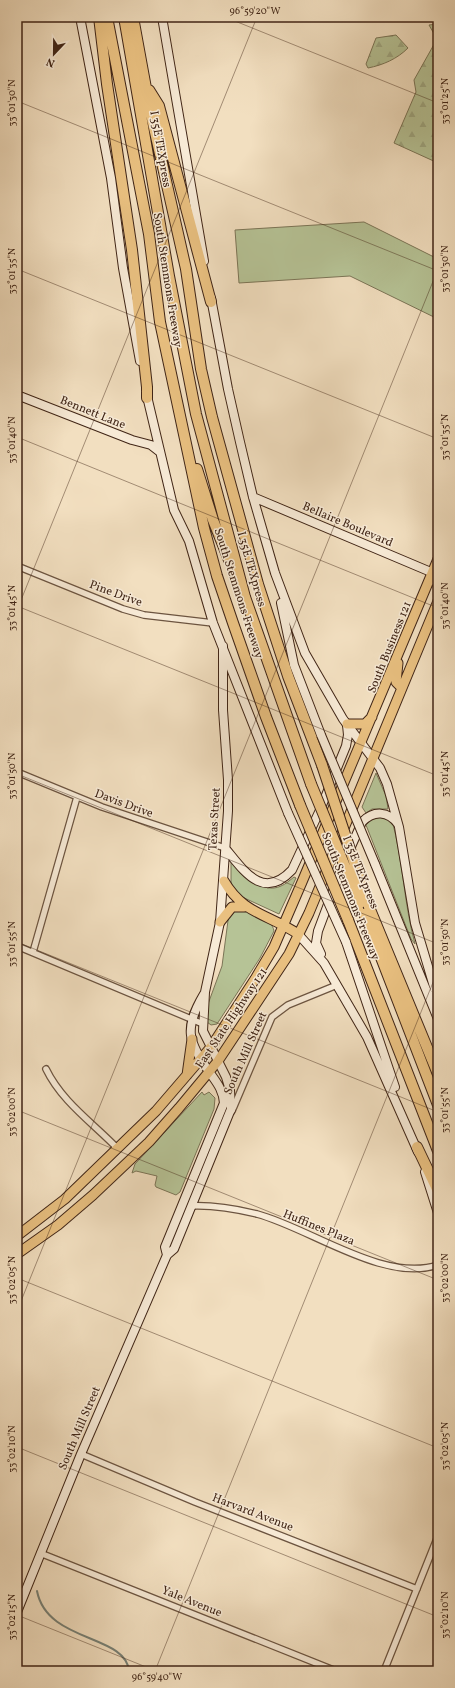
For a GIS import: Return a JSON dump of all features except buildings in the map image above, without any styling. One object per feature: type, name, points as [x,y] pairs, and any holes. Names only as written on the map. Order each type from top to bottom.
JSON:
[{"type":"highway","points":[[99,17],[107,84],[132,250],[147,398]]},
{"type":"highway","name":"South Stemmons Freeway","points":[[107,17],[149,234],[160,322],[204,528],[217,576],[266,717],[348,920],[438,1151]]},
{"type":"highway","name":"I 35E TEXpress","points":[[124,17],[186,370],[196,414],[245,597],[312,784],[365,905],[438,1105]]},
{"type":"highway","name":"South Stemmons Freeway","points":[[133,17],[145,84],[177,228],[201,369],[216,432],[258,584],[288,676],[322,765],[365,905],[438,1074]]},
{"type":"highway","points":[[145,84],[159,106],[211,302]]},
{"type":"highway","points":[[178,406],[213,520],[245,597]]},
{"type":"highway","points":[[417,1147],[438,1190]]},
{"type":"main road","name":"South Stemmons Freeway","points":[[80,17],[111,178],[123,268],[147,398],[174,510],[189,541],[213,623],[288,813],[346,942],[381,1041],[405,1118]]},
{"type":"main road","points":[[162,17],[211,302],[228,389],[253,497],[275,573],[305,653],[347,724],[380,768],[387,784],[399,827],[415,923],[438,1000]]},
{"type":"main road","name":"Bennett Lane","points":[[17,395],[132,440],[151,445],[160,452]]},
{"type":"main road","name":"Bellaire Boulevard","points":[[253,497],[435,574]]},
{"type":"main road","name":"South Business 121","points":[[362,743],[399,652],[435,574],[438,559]]},
{"type":"main road","points":[[275,573],[294,665],[321,735],[438,1019]]},
{"type":"main road","points":[[435,574],[438,587]]},
{"type":"main road","points":[[373,758],[438,601]]},
{"type":"main road","name":"Texas Street","points":[[210,1047],[203,1024],[205,992],[220,922],[224,881],[228,780],[223,710],[223,646]]},
{"type":"main road","points":[[399,652],[396,682],[402,688]]},
{"type":"main road","points":[[347,724],[365,724],[373,716]]},
{"type":"main road","points":[[225,848],[242,869],[257,881],[272,884],[286,878],[296,864],[346,746],[348,735],[347,724]]},
{"type":"main road","name":"East State Highway 121","points":[[17,1236],[65,1199],[118,1149],[156,1111],[210,1047],[270,954],[362,743]]},
{"type":"main road","name":"East State Highway 121","points":[[18,1252],[58,1225],[119,1171],[149,1142],[218,1062],[289,954],[309,913],[373,758]]},
{"type":"main road","points":[[324,963],[316,943],[318,931],[342,867],[362,822],[373,814],[383,814],[393,817],[399,827]]},
{"type":"main road","points":[[224,881],[232,895],[244,907],[284,924],[298,934]]},
{"type":"main road","points":[[220,922],[232,907],[244,907]]},
{"type":"main road","name":"South Stemmons Freeway","points":[[298,934],[324,963],[368,1037],[417,1147],[438,1213]]},
{"type":"main road","name":"Texas Street","points":[[201,1058],[190,1034],[191,1019],[205,992]]},
{"type":"main road","points":[[187,1076],[192,1039]]},
{"type":"main road","name":"South Mill Street","points":[[17,1612],[19,1602],[81,1454],[167,1255],[166,1247],[231,1109],[230,1090],[210,1047]]},
{"type":"main road","name":"South Mill Street","points":[[187,1205],[224,1103],[224,1095],[220,1086],[209,1072],[201,1058]]},
{"type":"street","name":"Pine Drive","points":[[17,566],[124,609],[144,615],[213,623]]},
{"type":"street","name":"Davis Drive","points":[[17,772],[77,797],[142,821],[225,848]]},
{"type":"street","points":[[33,952],[77,797]]},
{"type":"street","points":[[17,946],[203,1024]]},
{"type":"street","name":"South Mill Street","points":[[227,1120],[272,1017],[288,1005],[337,985]]},
{"type":"street","points":[[46,1069],[56,1088],[66,1100],[118,1149]]},
{"type":"street","points":[[219,1117],[227,1120]]},
{"type":"street","name":"Huffines Plaza","points":[[187,1205],[210,1206],[258,1214],[381,1264],[409,1269],[438,1265]]},
{"type":"street","name":"Harvard Avenue","points":[[81,1454],[195,1502],[417,1589]]},
{"type":"street","points":[[384,1671],[438,1536]]},
{"type":"street","name":"Yale Avenue","points":[[40,1553],[336,1671]]},
{"type":"green space","points":[[438,24],[438,163],[394,143],[416,92],[414,80],[437,39],[429,25]]},
{"type":"green space","points":[[396,35],[408,48],[390,61],[368,68],[366,64],[376,38]]},
{"type":"green space","points":[[364,222],[438,259],[438,279],[435,284],[438,286],[438,319],[350,276],[239,283],[235,230]]},
{"type":"green space","points":[[376,773],[386,796],[388,809],[372,809],[366,813],[362,807]]},
{"type":"green space","points":[[381,816],[392,820],[396,835],[408,914],[415,944],[411,939],[366,825],[372,818]]},
{"type":"green space","points":[[231,861],[247,877],[267,888],[281,886],[294,877],[296,878],[279,914],[240,896],[231,884]]},
{"type":"green space","points":[[238,909],[243,909],[265,918],[272,926],[274,931],[260,958],[217,1024],[211,1025],[207,1022],[208,1004],[222,966],[229,913]]},
{"type":"green space","points":[[202,1092],[204,1095],[209,1092],[215,1098],[214,1109],[180,1192],[176,1195],[156,1187],[157,1176],[136,1171],[132,1173],[135,1164]]},
{"type":"waterway","points":[[37,1591],[44,1608],[55,1620],[70,1629],[115,1650],[125,1659],[129,1671]]}]
